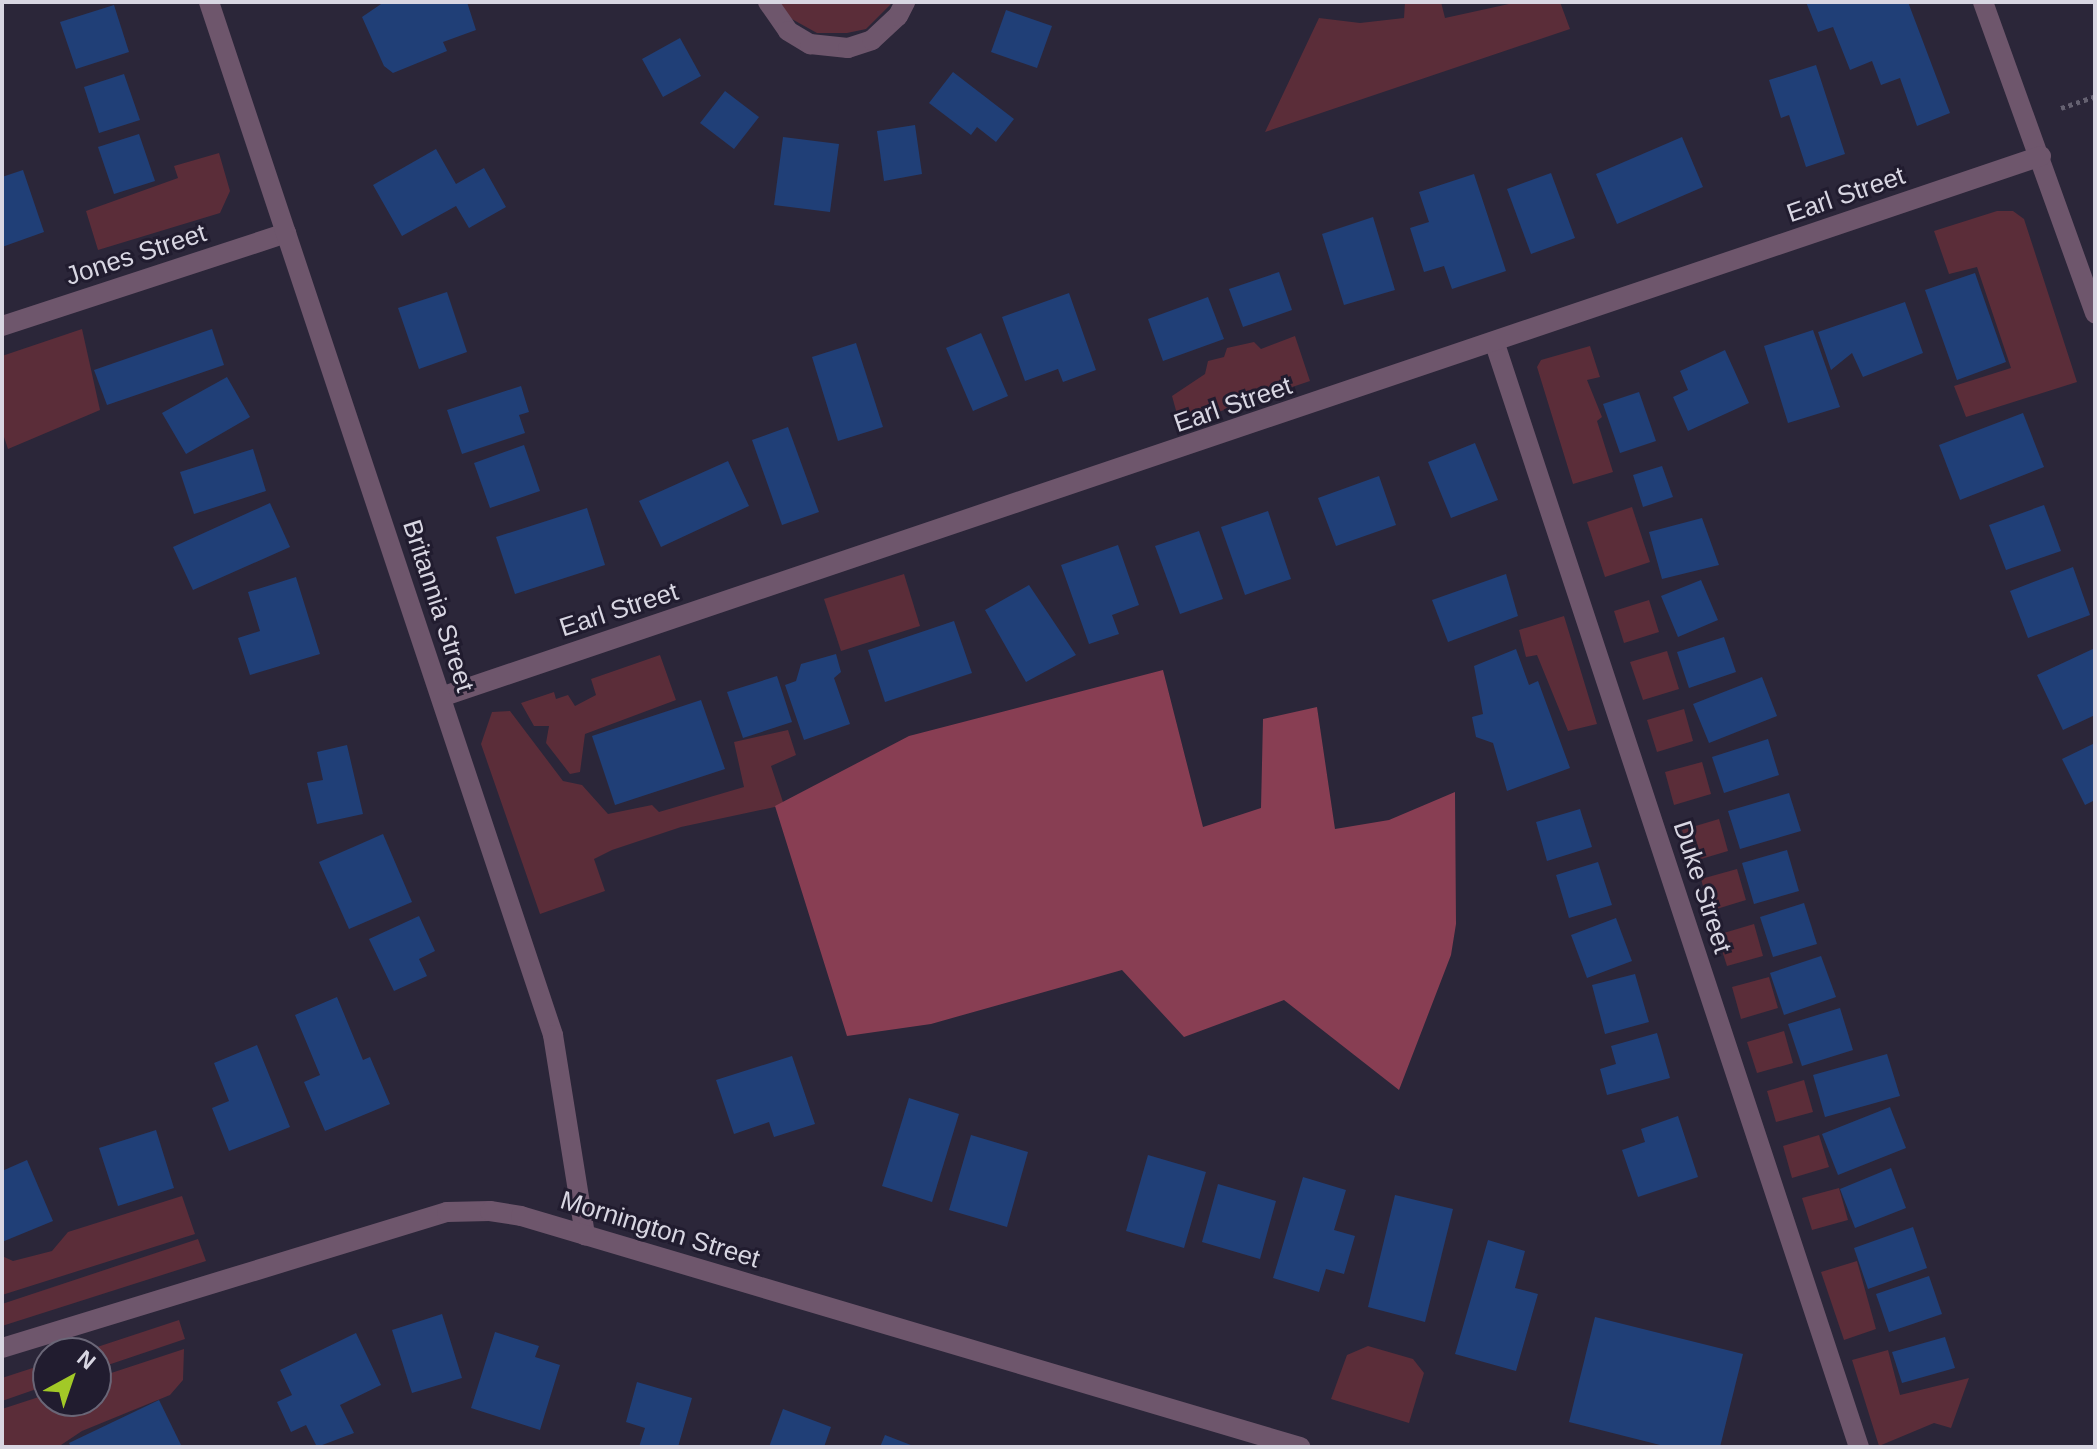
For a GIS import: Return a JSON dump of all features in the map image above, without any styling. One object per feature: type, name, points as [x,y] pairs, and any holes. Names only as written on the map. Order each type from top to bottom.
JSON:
[{"type":"street","name":"Britannia Street","points":[[209,2],[553,1035],[585,1235]]},
{"type":"street","points":[[768,2],[788,31],[810,44],[848,48],[872,40],[898,16],[905,2]]},
{"type":"street","points":[[1983,2],[2095,313]]},
{"type":"street","name":"Earl Street","points":[[441,697],[1495,344],[2041,156]]},
{"type":"street","name":"Jones Street","points":[[2,326],[286,233]]},
{"type":"street","name":"Duke Street","points":[[1495,344],[1859,1447]]},
{"type":"street","name":"Mornington Street","points":[[2,1348],[447,1212],[521,1216],[1300,1447]]},
{"type":"path","points":[[2061,108],[2095,96]]},
{"type":"shaded area","points":[[780,2],[893,2],[866,29],[847,33],[817,33],[790,18]]},
{"type":"shaded area","points":[[1405,2],[1441,2],[1445,18],[1518,2],[1560,2],[1570,29],[1265,132],[1319,18],[1360,23],[1404,18]]},
{"type":"shaded area","points":[[219,153],[230,191],[220,213],[98,250],[86,211],[178,178],[174,166]]},
{"type":"shaded area","points":[[1997,211],[2013,211],[2024,219],[2077,382],[1966,417],[1954,386],[2011,368],[1977,267],[1949,274],[1934,231]]},
{"type":"shaded area","points":[[82,329],[100,410],[8,449],[2,431],[2,356]]},
{"type":"shaded area","points":[[1295,336],[1310,381],[1180,425],[1172,396],[1205,374],[1208,361],[1224,357],[1227,348],[1254,342],[1261,349]]},
{"type":"shaded area","points":[[1590,346],[1600,377],[1587,380],[1602,417],[1597,421],[1613,472],[1573,484],[1537,367],[1541,360]]},
{"type":"shaded area","points":[[1632,507],[1650,562],[1605,577],[1587,522]]},
{"type":"shaded area","points":[[904,574],[920,626],[841,651],[824,599]]},
{"type":"shaded area","points":[[1649,600],[1659,632],[1624,643],[1614,611]]},
{"type":"shaded area","points":[[1564,616],[1597,724],[1568,731],[1537,655],[1526,657],[1519,630]]},
{"type":"shaded area","points":[[1667,651],[1679,689],[1643,700],[1630,662]]},
{"type":"shaded area","points":[[660,655],[676,700],[585,734],[580,772],[570,774],[546,743],[549,726],[534,726],[521,703],[554,692],[556,699],[568,695],[575,706],[596,695],[591,679]]},
{"type":"shaded area","points":[[1163,670],[1203,827],[1261,808],[1263,719],[1317,707],[1335,829],[1389,820],[1455,792],[1456,924],[1451,955],[1399,1090],[1284,1000],[1184,1037],[1122,970],[931,1024],[847,1036],[775,806],[909,736]]},
{"type":"shaded area","points":[[1684,709],[1693,741],[1657,752],[1647,720]]},
{"type":"shaded area","points":[[510,711],[563,781],[582,785],[608,814],[652,805],[659,812],[744,787],[734,742],[788,730],[796,755],[771,766],[784,805],[681,827],[612,850],[594,859],[605,891],[540,914],[481,744],[492,712]]},
{"type":"shaded area","points":[[1702,762],[1711,794],[1674,805],[1665,772]]},
{"type":"shaded area","points":[[1719,819],[1728,851],[1691,862],[1682,830]]},
{"type":"shaded area","points":[[1737,869],[1746,900],[1710,911],[1701,879]]},
{"type":"shaded area","points":[[1754,924],[1763,956],[1727,966],[1717,935]]},
{"type":"shaded area","points":[[1769,977],[1778,1008],[1741,1019],[1732,987]]},
{"type":"shaded area","points":[[1784,1031],[1793,1063],[1757,1073],[1747,1042]]},
{"type":"shaded area","points":[[1804,1080],[1813,1112],[1776,1122],[1767,1091]]},
{"type":"shaded area","points":[[1819,1135],[1829,1167],[1792,1178],[1783,1146]]},
{"type":"shaded area","points":[[1839,1188],[1848,1220],[1812,1230],[1802,1198]]},
{"type":"shaded area","points":[[182,1196],[195,1234],[2,1295],[2,1256],[13,1261],[52,1251],[68,1232]]},
{"type":"shaded area","points":[[198,1239],[206,1261],[2,1326],[2,1304]]},
{"type":"shaded area","points":[[1857,1261],[1876,1329],[1844,1340],[1821,1272]]},
{"type":"shaded area","points":[[179,1320],[185,1339],[112,1364],[112,1342]]},
{"type":"shaded area","points":[[1368,1346],[1413,1359],[1424,1373],[1409,1423],[1331,1399],[1347,1355]]},
{"type":"shaded area","points":[[184,1349],[183,1380],[170,1395],[82,1431],[58,1447],[2,1447],[2,1409],[32,1399],[32,1417],[112,1417],[112,1373]]},
{"type":"shaded area","points":[[1888,1350],[1900,1395],[1969,1378],[1951,1428],[1934,1423],[1879,1446],[1852,1360]]},
{"type":"shaded area","points":[[32,1368],[32,1391],[2,1401],[2,1378]]},
{"type":"building","points":[[384,2],[467,2],[476,30],[443,42],[447,51],[393,73],[384,66],[362,17]]},
{"type":"building","points":[[1806,2],[1908,2],[1950,113],[1917,126],[1900,78],[1881,85],[1872,61],[1850,70],[1833,27],[1818,32]]},
{"type":"building","points":[[114,5],[129,52],[76,69],[60,22]]},
{"type":"building","points":[[1006,10],[1052,26],[1037,68],[991,52]]},
{"type":"building","points":[[680,38],[701,76],[663,97],[642,59]]},
{"type":"building","points":[[1816,65],[1845,154],[1806,167],[1789,115],[1781,118],[1769,80]]},
{"type":"building","points":[[953,72],[1014,119],[996,142],[977,127],[971,135],[929,103]]},
{"type":"building","points":[[124,74],[140,120],[99,133],[84,87]]},
{"type":"building","points":[[725,91],[759,117],[734,149],[700,123]]},
{"type":"building","points":[[915,125],[922,174],[884,181],[877,131]]},
{"type":"building","points":[[139,134],[155,181],[114,194],[98,147]]},
{"type":"building","points":[[783,137],[839,144],[830,212],[774,205]]},
{"type":"building","points":[[1682,137],[1703,187],[1617,224],[1596,174]]},
{"type":"building","points":[[436,149],[456,184],[484,168],[506,207],[469,228],[456,206],[402,236],[373,185]]},
{"type":"building","points":[[23,170],[44,232],[2,247],[2,177]]},
{"type":"building","points":[[1551,173],[1575,238],[1531,254],[1507,189]]},
{"type":"building","points":[[1474,174],[1506,271],[1452,289],[1444,266],[1424,272],[1410,228],[1429,222],[1419,192]]},
{"type":"building","points":[[1373,217],[1395,290],[1344,305],[1322,234]]},
{"type":"building","points":[[1279,272],[1292,310],[1243,327],[1229,289]]},
{"type":"building","points":[[1975,273],[2006,362],[1957,380],[1925,290]]},
{"type":"building","points":[[447,292],[467,352],[419,369],[398,308]]},
{"type":"building","points":[[1069,293],[1096,370],[1063,382],[1058,369],[1025,381],[1002,317]]},
{"type":"building","points":[[1208,297],[1224,339],[1163,361],[1148,319]]},
{"type":"building","points":[[1905,302],[1923,353],[1863,377],[1852,353],[1831,370],[1818,332]]},
{"type":"building","points":[[212,329],[224,365],[107,405],[94,370]]},
{"type":"building","points":[[1813,330],[1840,407],[1788,423],[1764,346]]},
{"type":"building","points":[[981,333],[1008,396],[973,411],[946,348]]},
{"type":"building","points":[[856,343],[883,427],[838,441],[812,357]]},
{"type":"building","points":[[1725,350],[1749,403],[1688,431],[1673,397],[1688,390],[1680,371]]},
{"type":"building","points":[[227,377],[250,417],[186,454],[162,413]]},
{"type":"building","points":[[521,386],[529,412],[519,415],[525,433],[462,454],[447,410]]},
{"type":"building","points":[[1639,392],[1656,441],[1620,453],[1603,404]]},
{"type":"building","points":[[2023,413],[2044,467],[1960,500],[1939,445]]},
{"type":"building","points":[[788,427],[819,512],[782,525],[752,440]]},
{"type":"building","points":[[1475,443],[1498,500],[1451,518],[1428,462]]},
{"type":"building","points":[[524,445],[540,491],[490,508],[474,463]]},
{"type":"building","points":[[253,449],[266,491],[194,514],[180,472]]},
{"type":"building","points":[[728,461],[749,506],[661,547],[639,501]]},
{"type":"building","points":[[1662,466],[1673,497],[1643,507],[1633,475]]},
{"type":"building","points":[[1379,476],[1396,525],[1336,546],[1318,498]]},
{"type":"building","points":[[270,503],[290,547],[193,590],[173,547]]},
{"type":"building","points":[[2044,505],[2061,551],[2006,570],[1989,525]]},
{"type":"building","points":[[587,508],[605,565],[515,594],[496,537]]},
{"type":"building","points":[[1268,511],[1291,579],[1245,595],[1221,527]]},
{"type":"building","points":[[1702,518],[1719,565],[1662,579],[1649,532]]},
{"type":"building","points":[[1199,531],[1223,599],[1180,614],[1155,546]]},
{"type":"building","points":[[1118,545],[1139,605],[1112,615],[1119,634],[1089,644],[1061,565]]},
{"type":"building","points":[[2073,567],[2090,615],[2028,638],[2010,591]]},
{"type":"building","points":[[1506,574],[1518,616],[1448,642],[1432,600]]},
{"type":"building","points":[[296,577],[320,654],[250,675],[238,638],[260,631],[248,592]]},
{"type":"building","points":[[1701,580],[1718,620],[1678,637],[1661,596]]},
{"type":"building","points":[[1029,585],[1076,655],[1026,682],[985,610]]},
{"type":"building","points":[[954,621],[972,673],[885,702],[868,650]]},
{"type":"building","points":[[1724,637],[1736,672],[1689,688],[1677,652]]},
{"type":"building","points":[[2095,648],[2095,715],[2063,730],[2037,675]]},
{"type":"building","points":[[1516,649],[1529,685],[1538,681],[1570,768],[1507,791],[1493,743],[1476,737],[1472,717],[1483,714],[1474,666]]},
{"type":"building","points":[[836,654],[841,672],[834,678],[850,724],[804,740],[785,685],[796,681],[801,664]]},
{"type":"building","points":[[777,676],[792,722],[743,738],[727,692]]},
{"type":"building","points":[[1762,677],[1777,716],[1709,743],[1693,704]]},
{"type":"building","points":[[701,700],[725,769],[615,805],[592,736]]},
{"type":"building","points":[[1768,739],[1779,775],[1724,793],[1712,757]]},
{"type":"building","points":[[2095,743],[2095,800],[2085,805],[2062,759]]},
{"type":"building","points":[[347,745],[363,814],[317,824],[307,783],[323,780],[317,752]]},
{"type":"building","points":[[1789,793],[1801,831],[1740,849],[1728,811]]},
{"type":"building","points":[[1580,809],[1592,847],[1547,861],[1536,822]]},
{"type":"building","points":[[383,834],[412,902],[349,929],[319,862]]},
{"type":"building","points":[[1787,850],[1799,891],[1754,904],[1742,863]]},
{"type":"building","points":[[1598,862],[1612,905],[1569,918],[1556,875]]},
{"type":"building","points":[[1804,903],[1817,944],[1773,957],[1760,917]]},
{"type":"building","points":[[419,916],[435,951],[419,959],[427,976],[394,991],[369,939]]},
{"type":"building","points":[[1616,918],[1632,961],[1587,978],[1571,935]]},
{"type":"building","points":[[1821,956],[1836,997],[1784,1015],[1770,973]]},
{"type":"building","points":[[1635,974],[1649,1022],[1605,1034],[1592,985]]},
{"type":"building","points":[[337,997],[363,1060],[370,1057],[390,1104],[325,1131],[304,1082],[320,1075],[295,1015]]},
{"type":"building","points":[[1840,1008],[1853,1050],[1802,1066],[1788,1024]]},
{"type":"building","points":[[1657,1033],[1670,1078],[1607,1095],[1600,1069],[1616,1064],[1611,1046]]},
{"type":"building","points":[[257,1045],[290,1127],[229,1151],[212,1108],[229,1101],[214,1063]]},
{"type":"building","points":[[1887,1054],[1900,1096],[1825,1117],[1813,1075]]},
{"type":"building","points":[[792,1056],[815,1124],[774,1137],[769,1122],[734,1134],[716,1080]]},
{"type":"building","points":[[909,1098],[959,1114],[932,1202],[882,1186]]},
{"type":"building","points":[[1890,1107],[1906,1148],[1838,1175],[1822,1134]]},
{"type":"building","points":[[1678,1116],[1698,1177],[1638,1197],[1622,1150],[1645,1142],[1641,1129]]},
{"type":"building","points":[[156,1130],[174,1188],[118,1206],[99,1148]]},
{"type":"building","points":[[971,1135],[1028,1152],[1007,1227],[949,1210]]},
{"type":"building","points":[[1148,1155],[1206,1172],[1184,1248],[1126,1231]]},
{"type":"building","points":[[27,1160],[53,1221],[2,1242],[2,1171]]},
{"type":"building","points":[[1891,1168],[1906,1208],[1855,1228],[1840,1189]]},
{"type":"building","points":[[1303,1177],[1346,1190],[1334,1230],[1355,1236],[1344,1274],[1326,1269],[1319,1292],[1273,1278]]},
{"type":"building","points":[[1218,1184],[1276,1201],[1260,1259],[1202,1242]]},
{"type":"building","points":[[1395,1195],[1453,1209],[1425,1322],[1368,1307]]},
{"type":"building","points":[[1913,1227],[1927,1268],[1868,1289],[1854,1248]]},
{"type":"building","points":[[1488,1240],[1525,1251],[1515,1288],[1538,1294],[1516,1371],[1455,1354]]},
{"type":"building","points":[[1929,1276],[1942,1314],[1889,1332],[1876,1294]]},
{"type":"building","points":[[442,1314],[462,1378],[412,1393],[392,1330]]},
{"type":"building","points":[[1595,1317],[1743,1354],[1720,1447],[1668,1447],[1569,1422]]},
{"type":"building","points":[[495,1332],[539,1346],[535,1357],[560,1365],[540,1430],[471,1408]]},
{"type":"building","points":[[356,1333],[381,1385],[340,1405],[354,1433],[317,1447],[306,1425],[291,1432],[277,1402],[292,1395],[280,1370]]},
{"type":"building","points":[[1945,1337],[1955,1368],[1902,1383],[1892,1352]]},
{"type":"building","points":[[637,1382],[692,1398],[678,1447],[639,1447],[645,1428],[626,1422]]},
{"type":"building","points":[[159,1400],[182,1447],[71,1447],[69,1443]]},
{"type":"building","points":[[783,1409],[831,1427],[824,1447],[769,1447]]},
{"type":"building","points":[[885,1435],[916,1447],[880,1447]]}]
